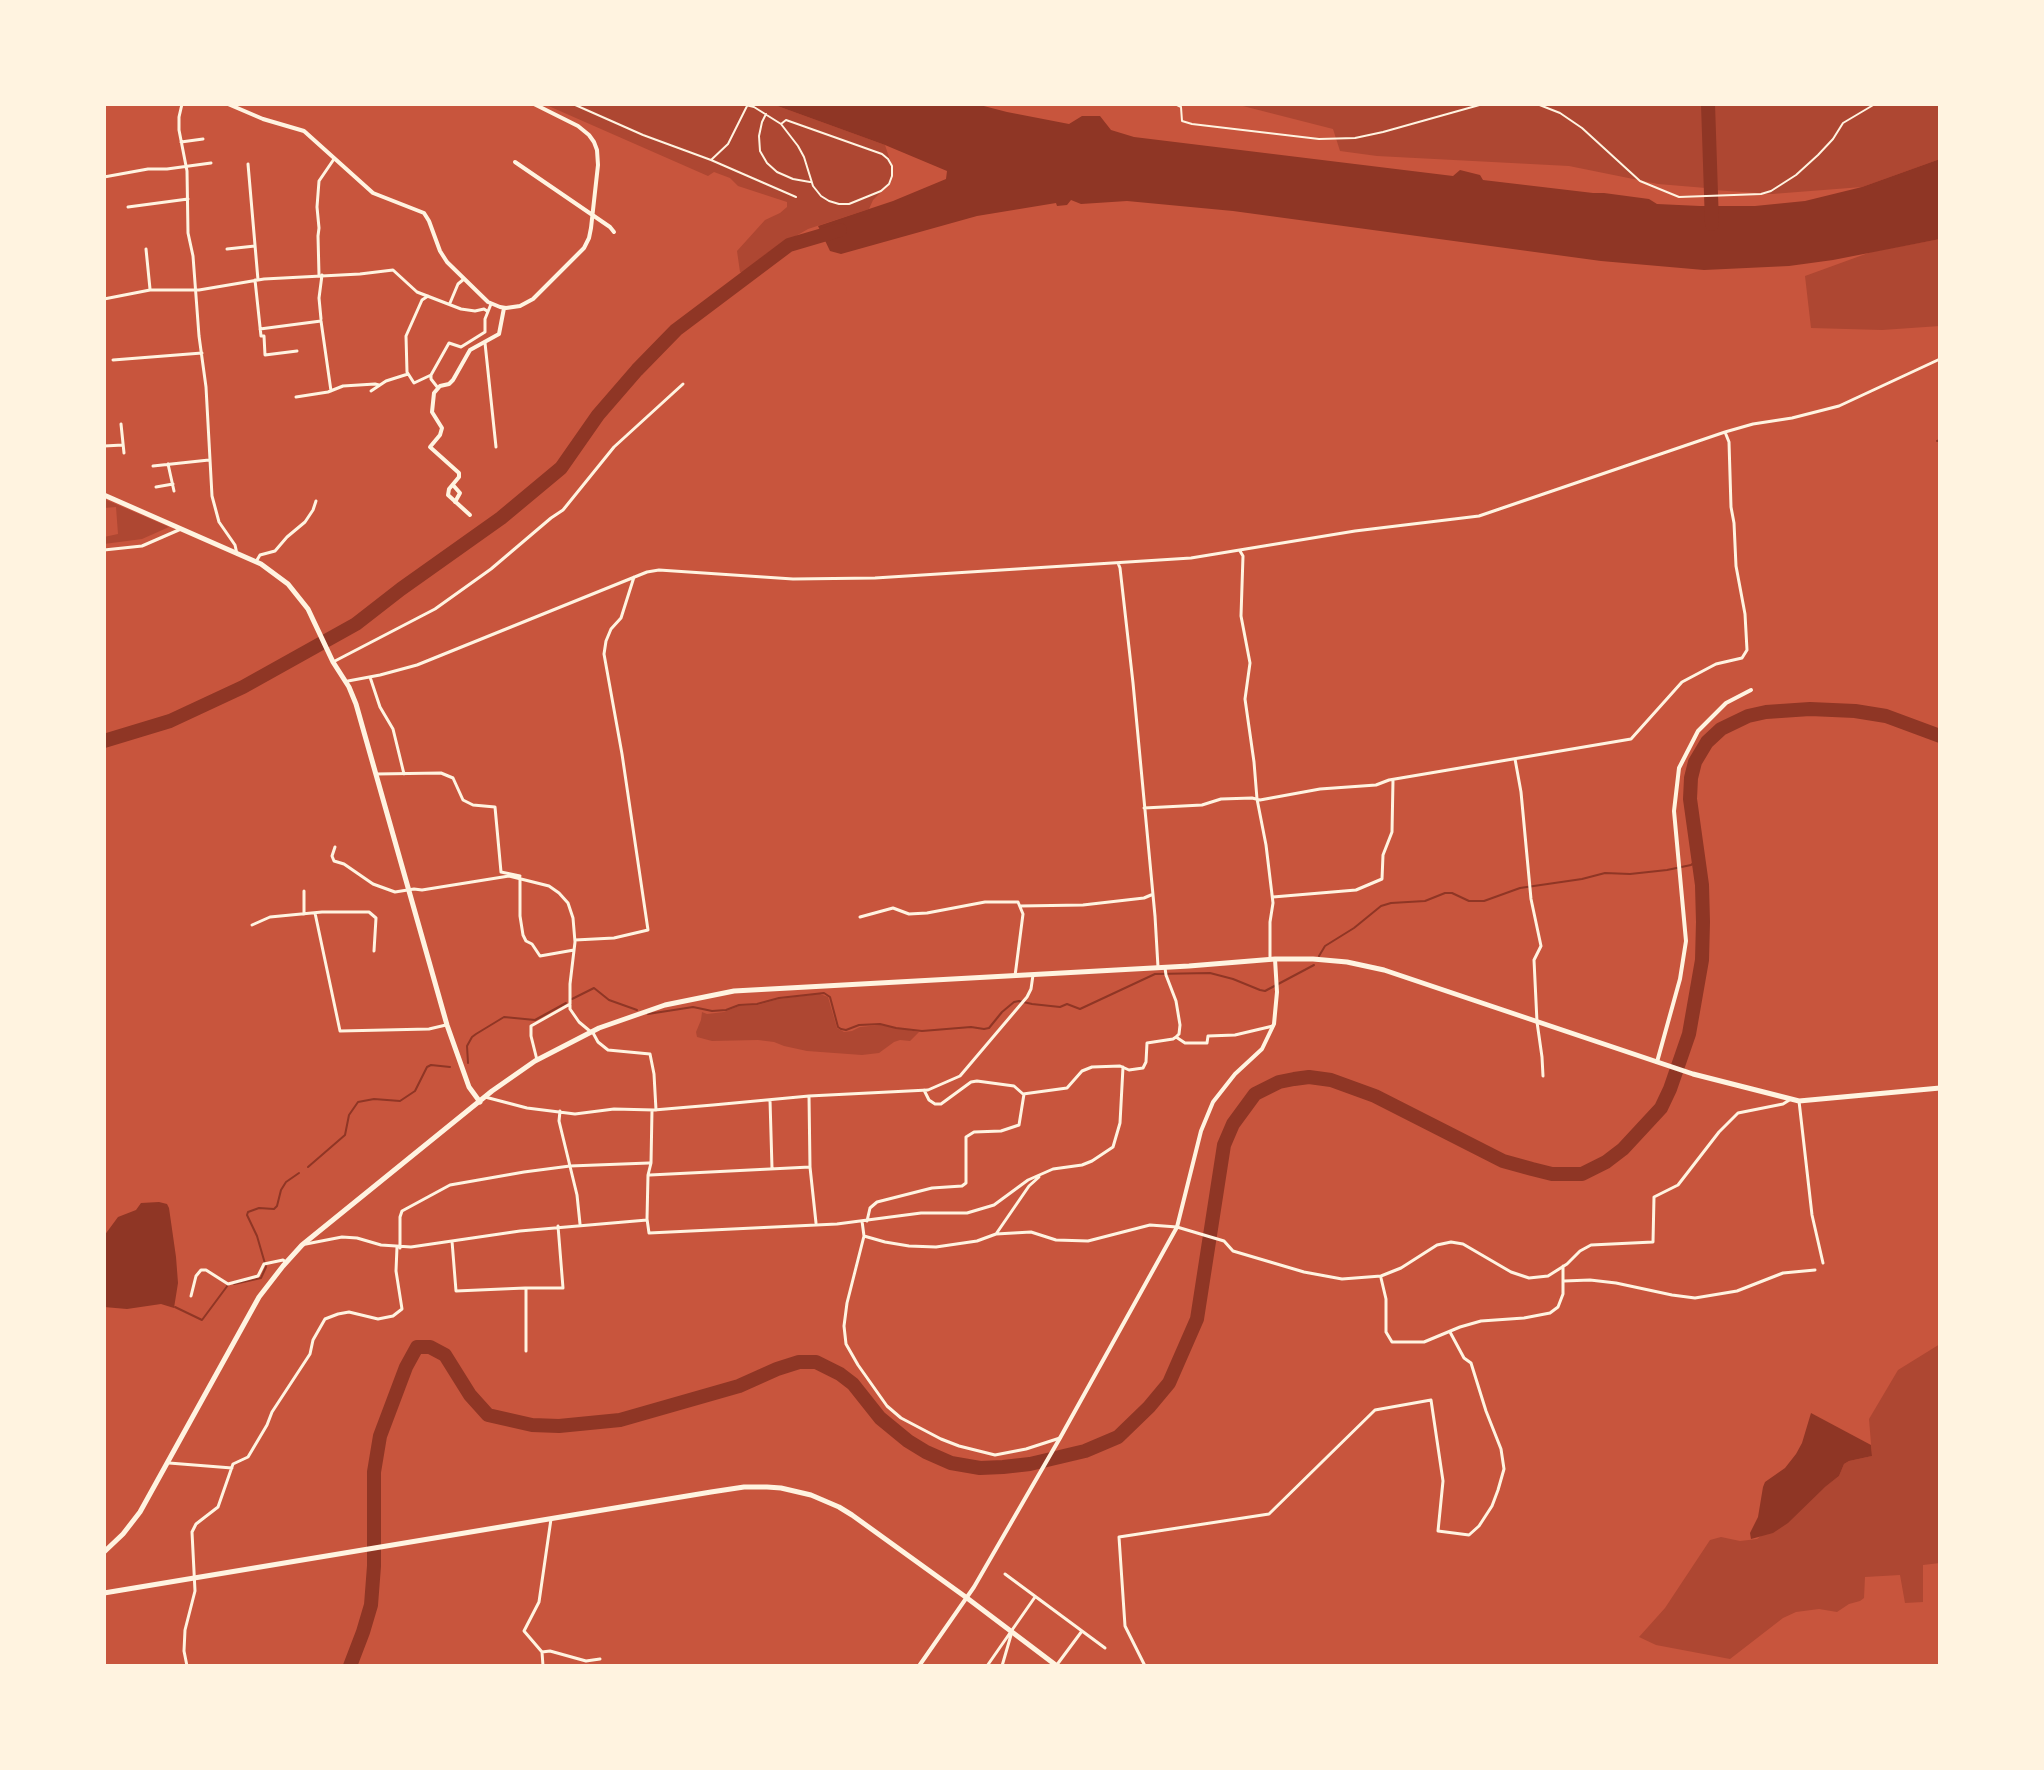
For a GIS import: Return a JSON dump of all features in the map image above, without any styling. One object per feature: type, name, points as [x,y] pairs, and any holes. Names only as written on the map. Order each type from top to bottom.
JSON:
[{"type":"main road","points":[[104,495],[256,562],[293,589],[308,609],[360,715],[447,1025],[469,1087],[482,1100]]},
{"type":"main road","points":[[104,1552],[132,1523],[150,1497],[259,1297],[302,1245],[482,1100],[537,1060],[591,1032],[665,1005],[734,991],[1273,960],[1332,961],[1384,970],[1693,1074],[1799,1101],[1940,1088]]},
{"type":"main road","points":[[104,1593],[744,1487],[781,1488],[811,1495],[839,1507],[867,1525],[1056,1666]]},
{"type":"street","points":[[182,104],[179,117],[186,166],[188,233],[206,387],[213,504],[223,531],[235,545],[237,554]]},
{"type":"street","points":[[228,104],[263,119],[304,131],[373,193],[420,210],[429,221],[442,255],[491,304],[504,308],[520,306],[533,299],[579,254],[589,238],[598,165],[594,142],[578,126],[534,104]]},
{"type":"street","points":[[573,104],[796,197]]},
{"type":"street","points":[[742,104],[766,114],[791,135],[804,157],[811,182],[829,201],[849,204],[881,191],[889,184],[892,166],[888,159],[873,150],[786,120],[781,124]]},
{"type":"street","points":[[1175,104],[1181,107],[1182,121],[1192,124],[1319,139],[1355,138],[1483,104]]},
{"type":"street","points":[[1537,104],[1560,113],[1582,128],[1640,181],[1679,197],[1771,191],[1796,175],[1818,155],[1843,123],[1875,104]]},
{"type":"street","points":[[711,160],[728,144],[747,105]]},
{"type":"street","points":[[766,114],[759,136],[760,151],[767,163],[777,172],[793,179],[811,182]]},
{"type":"street","points":[[181,142],[203,139]]},
{"type":"street","points":[[331,391],[319,298],[321,275],[317,207],[319,181],[334,159]]},
{"type":"street","points":[[515,162],[614,232]]},
{"type":"street","points":[[104,177],[211,163]]},
{"type":"street","points":[[248,164],[260,329],[261,336],[264,336],[265,355],[297,351]]},
{"type":"street","points":[[128,207],[188,199]]},
{"type":"street","points":[[227,249],[255,246]]},
{"type":"street","points":[[146,249],[150,290]]},
{"type":"street","points":[[104,299],[150,290],[197,290],[256,280],[393,270],[412,289],[428,296],[467,311],[487,311]]},
{"type":"street","points":[[449,304],[458,284],[464,279]]},
{"type":"street","points":[[428,296],[422,300],[406,336],[406,362],[414,383],[431,375]]},
{"type":"street","points":[[438,388],[431,375],[446,345],[461,347],[485,332],[485,319],[491,304]]},
{"type":"street","points":[[470,515],[448,495],[459,473],[430,447],[442,428],[432,412],[434,393],[449,384],[470,350],[499,334],[504,308]]},
{"type":"street","points":[[260,329],[321,321]]},
{"type":"street","points":[[485,342],[496,447]]},
{"type":"street","points":[[113,360],[202,353]]},
{"type":"street","points":[[346,682],[417,665],[634,577],[659,570],[793,579],[875,578],[1118,563],[1191,558],[1357,530],[1479,516],[1725,432],[1839,406],[1940,359]]},
{"type":"street","points":[[371,391],[396,376],[409,374]]},
{"type":"street","points":[[332,660],[435,609],[491,569],[563,510],[614,447],[683,384]]},
{"type":"street","points":[[296,397],[343,386],[379,385]]},
{"type":"street","points":[[121,424],[124,453]]},
{"type":"street","points":[[1144,808],[1202,805],[1221,799],[1257,799],[1320,789],[1376,785],[1631,739],[1682,682],[1716,664],[1742,658],[1747,650],[1736,566],[1729,442],[1725,432]]},
{"type":"street","points":[[104,446],[123,445]]},
{"type":"street","points":[[153,466],[209,460]]},
{"type":"street","points":[[168,464],[174,491]]},
{"type":"street","points":[[156,487],[173,484]]},
{"type":"street","points":[[453,484],[460,493],[455,502]]},
{"type":"street","points":[[256,562],[260,555],[275,551],[305,522],[316,501]]},
{"type":"street","points":[[104,550],[142,546],[181,529]]},
{"type":"street","points":[[919,1666],[967,1598],[1177,1227],[1201,1131],[1213,1102],[1235,1074],[1262,1049],[1273,1026],[1277,1008],[1270,922],[1273,903],[1245,699],[1250,663],[1241,616],[1243,556],[1240,551]]},
{"type":"street","points":[[924,1090],[929,1100],[941,1104],[977,1081],[1014,1086],[1024,1094],[1067,1088],[1082,1071],[1092,1067],[1143,1068],[1147,1043],[1173,1039],[1179,1034],[1176,1001],[1161,967],[1118,563]]},
{"type":"street","points":[[575,940],[614,938],[648,930],[604,654],[606,641],[621,618],[634,577]]},
{"type":"street","points":[[370,677],[380,707],[393,729],[404,774]]},
{"type":"street","points":[[1659,1063],[1686,941],[1674,811],[1679,768],[1698,731],[1726,703],[1751,690]]},
{"type":"street","points":[[1515,759],[1531,899],[1541,946],[1534,960],[1543,1076]]},
{"type":"street","points":[[376,774],[441,773],[453,778],[463,800],[473,805],[495,807],[501,872],[519,874],[520,916],[526,941],[540,956],[574,950]]},
{"type":"street","points":[[1272,897],[1356,890],[1382,879],[1383,855],[1392,832],[1393,780]]},
{"type":"street","points":[[335,847],[334,861],[344,864],[373,884],[395,892],[509,876],[549,886],[568,903],[575,940],[572,1013],[608,1050],[650,1054],[654,1110],[648,1175],[649,1233],[816,1225],[921,1213],[977,1211],[994,1205],[1028,1180],[1053,1169],[1082,1165],[1113,1147],[1120,1123],[1123,1067]]},
{"type":"street","points":[[304,891],[304,914]]},
{"type":"street","points":[[1020,906],[1083,905],[1144,898],[1152,894]]},
{"type":"street","points":[[860,917],[893,908],[909,914],[985,902],[1018,902],[1023,914],[1015,976]]},
{"type":"street","points":[[252,925],[270,917],[369,912],[376,918],[374,951]]},
{"type":"street","points":[[315,913],[340,1031],[429,1029],[447,1025]]},
{"type":"street","points":[[482,1100],[575,1114],[924,1090],[960,1076],[1027,997],[1033,975]]},
{"type":"street","points":[[537,1060],[531,1026],[570,1004]]},
{"type":"street","points":[[1176,1037],[1185,1043],[1207,1043],[1208,1036],[1235,1035],[1273,1026]]},
{"type":"street","points":[[1024,1094],[1019,1125],[1001,1131],[974,1132],[966,1137],[966,1183],[962,1186],[932,1188],[877,1202],[870,1208],[844,1326],[846,1344],[887,1406],[901,1418],[941,1439],[995,1455],[1060,1438]]},
{"type":"street","points":[[809,1096],[810,1167],[816,1225]]},
{"type":"street","points":[[864,1236],[909,1246],[936,1247],[977,1241],[996,1234],[1031,1232],[1056,1240],[1088,1241],[1150,1225],[1177,1227],[1224,1241],[1233,1251],[1304,1272],[1342,1279],[1381,1276],[1401,1268],[1437,1245],[1451,1242],[1463,1244],[1511,1272],[1529,1278],[1548,1276],[1591,1245],[1653,1242],[1654,1197],[1678,1185],[1719,1132],[1738,1113],[1783,1104],[1792,1099]]},
{"type":"street","points":[[770,1100],[772,1169]]},
{"type":"street","points":[[1799,1101],[1812,1215],[1823,1263]]},
{"type":"street","points":[[560,1111],[559,1121],[577,1195],[580,1224]]},
{"type":"street","points":[[187,1666],[185,1630],[195,1591],[192,1532],[196,1524],[218,1507],[233,1464],[248,1457],[272,1412],[310,1354],[313,1340],[325,1319],[349,1312],[378,1319],[393,1316],[402,1309],[396,1271],[402,1211],[450,1185],[570,1166],[651,1163]]},
{"type":"street","points":[[648,1175],[810,1167]]},
{"type":"street","points":[[996,1234],[1029,1186],[1042,1174]]},
{"type":"street","points":[[302,1245],[342,1237],[398,1247],[558,1226],[647,1219]]},
{"type":"street","points":[[452,1241],[456,1291],[563,1288],[558,1226]]},
{"type":"street","points":[[191,1296],[196,1276],[201,1270],[228,1284],[258,1276],[266,1264],[286,1262]]},
{"type":"street","points":[[1381,1276],[1386,1299],[1386,1332],[1392,1342],[1424,1342],[1481,1321],[1550,1313],[1558,1307],[1563,1294],[1563,1266]]},
{"type":"street","points":[[1564,1281],[1616,1283],[1695,1298],[1737,1291],[1783,1273],[1815,1270]]},
{"type":"street","points":[[526,1288],[526,1351]]},
{"type":"street","points":[[1145,1666],[1125,1626],[1119,1537],[1269,1514],[1375,1410],[1431,1400],[1443,1481],[1438,1531],[1469,1535],[1479,1526],[1492,1506],[1504,1469],[1501,1449],[1471,1363],[1464,1358],[1450,1332]]},
{"type":"street","points":[[168,1463],[232,1468]]},
{"type":"street","points":[[543,1666],[542,1652],[524,1631],[539,1602],[551,1519]]},
{"type":"street","points":[[1005,1574],[1105,1648]]},
{"type":"street","points":[[987,1666],[1035,1597]]},
{"type":"street","points":[[1056,1666],[1082,1631]]},
{"type":"street","points":[[1002,1666],[1012,1633]]},
{"type":"street","points":[[542,1652],[550,1651],[586,1661],[600,1659]]},
{"type":"shaded area","points":[[544,104],[772,104],[885,145],[892,176],[869,209],[808,229],[770,251],[742,273],[737,251],[765,220],[787,207],[787,202],[738,186],[730,178],[714,172],[708,176]]},
{"type":"shaded area","points":[[772,104],[976,104],[1069,124],[1082,116],[1100,116],[1111,130],[1134,137],[1453,176],[1460,170],[1480,175],[1483,180],[1649,199],[1657,204],[1755,206],[1805,201],[1862,187],[1940,159],[1940,239],[1789,266],[1704,270],[1601,261],[1233,211],[1127,201],[1081,204],[1071,200],[1067,205],[1057,206],[1056,203],[977,216],[841,254],[830,251],[818,226],[946,179],[947,171]]},
{"type":"shaded area","points":[[1235,104],[1704,104],[1706,188],[1658,184],[1569,166],[1377,156],[1340,151],[1333,129]]},
{"type":"shaded area","points":[[1712,104],[1940,104],[1940,159],[1862,187],[1772,194],[1713,190]]},
{"type":"shaded area","points":[[1940,239],[1940,326],[1882,330],[1811,328],[1805,276],[1871,252]]},
{"type":"shaded area","points":[[104,499],[169,527],[142,539],[104,544],[104,537],[118,534],[116,507],[104,508]]},
{"type":"shaded area","points":[[820,994],[828,997],[837,1028],[844,1032],[881,1025],[919,1032],[910,1041],[900,1040],[879,1053],[862,1055],[807,1051],[758,1040],[712,1041],[697,1037],[702,1012],[724,1012],[739,1006]]},
{"type":"shaded area","points":[[141,1203],[167,1204],[169,1208],[176,1257],[178,1283],[174,1308],[161,1304],[127,1309],[104,1307],[104,1236],[118,1217],[136,1210]]},
{"type":"shaded area","points":[[1940,1344],[1940,1563],[1923,1565],[1923,1602],[1905,1603],[1900,1575],[1865,1577],[1864,1598],[1860,1601],[1837,1612],[1819,1609],[1796,1612],[1783,1618],[1730,1659],[1656,1645],[1639,1637],[1665,1608],[1710,1540],[1721,1537],[1740,1541],[1757,1539],[1839,1476],[1844,1464],[1872,1456],[1869,1419],[1898,1370]]},
{"type":"shaded area","points":[[1811,1413],[1871,1445],[1872,1456],[1844,1464],[1839,1476],[1788,1523],[1773,1533],[1751,1539],[1750,1533],[1758,1517],[1765,1482],[1785,1468],[1796,1454]]},
{"type":"waterway","points":[[1708,104],[1712,224]]},
{"type":"waterway","points":[[104,741],[170,721],[243,687],[356,624],[501,518],[561,468],[598,415],[676,330],[789,245],[840,230]]},
{"type":"waterway","points":[[350,1666],[371,1605],[374,1472],[380,1436],[406,1367],[417,1347],[430,1347],[445,1355],[470,1395],[488,1415],[532,1425],[559,1426],[620,1420],[739,1386],[799,1362],[816,1362],[853,1384],[880,1418],[908,1441],[951,1463],[980,1468],[1003,1467],[1085,1451],[1118,1437],[1169,1383],[1197,1319],[1224,1145],[1233,1124],[1255,1094],[1279,1082],[1294,1079],[1309,1077],[1331,1080],[1375,1096],[1503,1161],[1552,1174],[1582,1174],[1606,1162],[1623,1149],[1661,1108],[1689,1034],[1702,960],[1703,922],[1702,885],[1690,799],[1691,778],[1695,762],[1707,742],[1721,729],[1748,716],[1810,709],[1886,716],[1940,736]]},
{"type":"waterway","points":[[1319,956],[1325,946],[1381,906],[1391,903],[1425,901],[1445,893],[1469,901],[1484,901],[1520,888],[1605,873],[1667,870],[1691,865],[1698,859]]},
{"type":"waterway","points":[[648,1014],[693,1007],[726,1010],[779,998],[824,993],[830,997],[841,1029],[880,1024],[922,1031],[971,1027],[984,1029],[989,1028],[1014,1002],[1060,1007],[1067,1004],[1080,1009],[1155,974],[1210,973],[1265,991],[1314,965]]},
{"type":"waterway","points":[[572,999],[594,988],[609,1000],[637,1010]]},
{"type":"waterway","points":[[468,1063],[467,1046],[476,1034],[504,1017],[535,1020],[566,1003]]},
{"type":"waterway","points":[[308,1167],[345,1135],[349,1115],[358,1102],[374,1099],[400,1101],[415,1091],[427,1067],[450,1067]]},
{"type":"waterway","points":[[234,1284],[261,1278],[266,1267],[248,1212],[259,1208],[274,1209],[286,1182],[299,1173]]},
{"type":"waterway","points":[[175,1307],[202,1320],[228,1285]]}]
